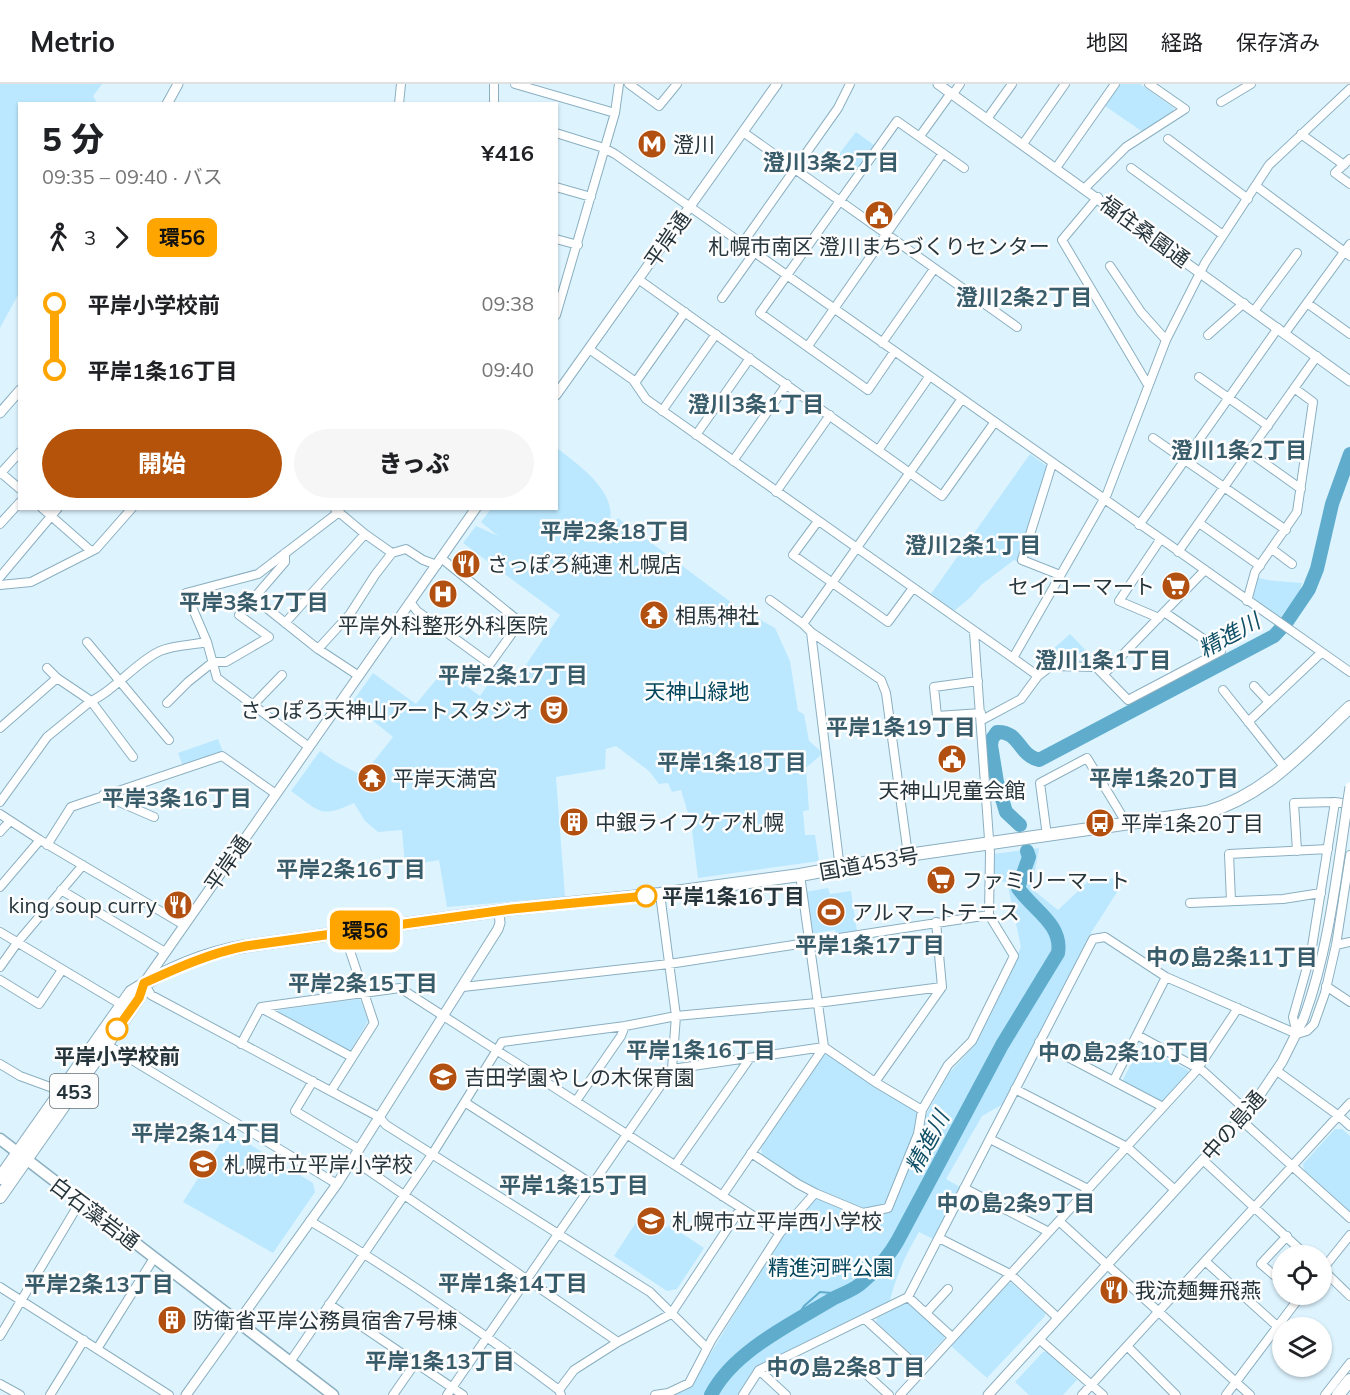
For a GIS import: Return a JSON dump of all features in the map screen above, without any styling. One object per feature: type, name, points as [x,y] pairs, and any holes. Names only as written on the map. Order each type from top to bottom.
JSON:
[{"type":"main road","name":"国道453号","points":[[144,983],[223,951],[499,911],[660,894],[800,875],[908,855],[1197,814],[1225,807],[1260,789],[1350,707]]},
{"type":"main road","name":"平岸通","points":[[0,1178],[22,1156],[102,1042],[131,992],[144,983]]},
{"type":"main road","name":"平岸通","points":[[0,1197],[61,1091],[139,998],[144,983]]},
{"type":"main road","name":"白石藻岩通","points":[[0,1138],[333,1395]]},
{"type":"main road","points":[[1338,1395],[1350,1380]]},
{"type":"street","points":[[168,102],[178,84]]},
{"type":"street","points":[[399,102],[401,84]]},
{"type":"street","points":[[494,84],[494,102]]},
{"type":"street","points":[[515,84],[615,113]]},
{"type":"street","points":[[558,309],[615,113],[619,84]]},
{"type":"street","points":[[629,84],[660,106],[677,84]]},
{"type":"street","name":"平岸通","points":[[558,392],[777,84]]},
{"type":"street","points":[[742,244],[837,108],[850,84]]},
{"type":"street","name":"福住桑園通","points":[[938,84],[1098,197],[1350,381]]},
{"type":"street","points":[[920,136],[960,84]]},
{"type":"street","points":[[987,119],[1012,84]]},
{"type":"street","points":[[1023,144],[1065,84]]},
{"type":"street","points":[[1056,168],[1116,84]]},
{"type":"street","points":[[1085,188],[1126,147],[1185,110],[1149,84]]},
{"type":"street","points":[[1221,102],[1251,84]]},
{"type":"street","points":[[1012,658],[1103,500],[1166,340],[1201,272],[1269,165],[1350,89]]},
{"type":"street","points":[[894,352],[868,390],[760,313],[897,121],[964,168]]},
{"type":"street","points":[[743,132],[1017,327]]},
{"type":"street","points":[[558,134],[604,148],[1350,672]]},
{"type":"street","points":[[1301,134],[1347,162],[1335,173],[1350,184]]},
{"type":"street","points":[[1168,139],[1248,199]]},
{"type":"street","points":[[807,346],[943,153]]},
{"type":"street","points":[[1131,168],[1223,235]]},
{"type":"street","points":[[1256,186],[1347,254]]},
{"type":"street","points":[[558,188],[591,197]]},
{"type":"street","points":[[1098,197],[1062,240],[1148,385]]},
{"type":"street","points":[[558,240],[578,245]]},
{"type":"street","points":[[1139,525],[1229,398],[1347,254],[1350,244]]},
{"type":"street","points":[[722,298],[754,253]]},
{"type":"street","points":[[1254,311],[1297,253]]},
{"type":"street","points":[[1110,266],[1141,312],[1166,340]]},
{"type":"street","points":[[882,343],[934,269]]},
{"type":"street","points":[[638,279],[942,496],[994,423]]},
{"type":"street","points":[[1208,335],[1244,303]]},
{"type":"street","points":[[1307,303],[1350,334]]},
{"type":"street","points":[[635,383],[685,312]]},
{"type":"street","points":[[662,411],[716,334]]},
{"type":"street","points":[[589,349],[633,380],[646,399],[662,411],[1038,676]]},
{"type":"street","points":[[1178,552],[1317,356]]},
{"type":"street","points":[[696,435],[750,358]]},
{"type":"street","points":[[879,449],[929,377]]},
{"type":"street","points":[[1199,377],[1268,426]]},
{"type":"street","points":[[733,461],[787,384]]},
{"type":"street","points":[[1247,601],[1252,579],[1297,512],[1313,402],[1294,388]]},
{"type":"street","points":[[0,413],[18,392]]},
{"type":"street","points":[[803,624],[961,400]]},
{"type":"street","points":[[776,492],[830,415]]},
{"type":"street","points":[[1153,438],[1286,530]]},
{"type":"street","points":[[1249,452],[1301,489]]},
{"type":"street","points":[[18,454],[0,473],[18,487]]},
{"type":"street","points":[[1052,464],[1022,560],[1060,575]]},
{"type":"street","points":[[0,524],[18,504]]},
{"type":"street","points":[[44,510],[91,551]]},
{"type":"street","points":[[0,577],[56,510]]},
{"type":"street","points":[[0,585],[31,582],[96,549],[130,510]]},
{"type":"street","points":[[309,747],[217,678],[207,642],[186,593],[258,574],[338,510],[365,534],[392,553]]},
{"type":"street","name":"平岸通","points":[[144,983],[475,510]]},
{"type":"street","points":[[818,521],[794,555],[888,622],[913,588]]},
{"type":"street","points":[[1199,523],[1260,566]]},
{"type":"street","points":[[285,624],[365,534]]},
{"type":"street","points":[[978,681],[934,687],[937,716],[982,716],[1021,699],[1038,676],[1051,666],[1096,667],[1128,700],[1221,651],[1162,615],[1119,601],[1160,540]]},
{"type":"street","points":[[318,649],[350,614],[392,553],[406,549],[423,560],[439,561],[520,622],[490,664],[417,611],[410,602]]},
{"type":"street","points":[[1272,549],[1292,564]]},
{"type":"street","points":[[167,703],[213,662],[226,662],[269,637],[239,615],[285,562],[285,552]]},
{"type":"street","points":[[1104,674],[1204,571]]},
{"type":"street","points":[[254,598],[318,649],[359,676]]},
{"type":"street","points":[[770,600],[811,632],[881,680],[886,693],[908,855]]},
{"type":"street","points":[[811,632],[840,869]]},
{"type":"street","points":[[751,1153],[798,1184],[862,1213],[888,1208],[918,1134],[922,1110],[948,1065],[972,1041],[1014,956],[989,915],[989,844],[982,716],[974,632]]},
{"type":"street","points":[[87,642],[169,740]]},
{"type":"street","points":[[0,802],[43,742],[118,680],[161,651],[207,642]]},
{"type":"street","points":[[1248,722],[1321,653]]},
{"type":"street","points":[[47,668],[57,678],[91,701],[133,758]]},
{"type":"street","points":[[253,705],[282,675]]},
{"type":"street","points":[[0,728],[57,678]]},
{"type":"street","points":[[1254,687],[1269,702]]},
{"type":"street","points":[[1223,690],[1285,768]]},
{"type":"street","points":[[0,887],[44,842],[71,807],[104,795],[222,756],[276,794]]},
{"type":"street","points":[[1047,836],[1040,783],[1087,758],[1126,824]]},
{"type":"street","name":"中の島通","points":[[988,1395],[1240,1119],[1277,1071],[1297,1034],[1315,986],[1350,787]]},
{"type":"street","points":[[104,795],[154,817]]},
{"type":"street","points":[[1297,1034],[1293,1017],[1308,965],[1335,802]]},
{"type":"street","points":[[1297,850],[1294,803],[1350,804]]},
{"type":"street","points":[[0,814],[184,925]]},
{"type":"street","points":[[0,832],[10,821]]},
{"type":"street","points":[[1231,901],[1229,854],[1328,849]]},
{"type":"street","points":[[743,1395],[759,1370],[908,1297],[1093,939],[1105,938],[1166,977],[1297,1034],[1307,1031],[1314,1024],[1326,986],[1336,945],[1350,855]]},
{"type":"street","points":[[0,967],[17,943],[83,865]]},
{"type":"street","points":[[722,1196],[824,1047],[800,875]]},
{"type":"street","points":[[61,890],[165,952]]},
{"type":"street","points":[[1190,903],[1283,898],[1321,893]]},
{"type":"street","points":[[450,1391],[672,1069],[676,1016],[660,894]]},
{"type":"street","points":[[186,1395],[353,1160],[498,929],[499,911]]},
{"type":"street","points":[[463,987],[669,964],[989,915]]},
{"type":"street","points":[[875,1082],[942,987],[936,922]]},
{"type":"street","points":[[0,932],[122,1005]]},
{"type":"street","points":[[331,1091],[374,1023],[344,933]]},
{"type":"street","points":[[1336,945],[1350,942]]},
{"type":"street","points":[[0,980],[39,1004],[63,969]]},
{"type":"street","points":[[1114,1080],[1166,977]]},
{"type":"street","points":[[144,983],[151,995],[379,1117],[386,1125],[650,1292],[707,1348]]},
{"type":"street","points":[[1326,986],[1350,1002]]},
{"type":"street","points":[[290,1362],[433,1153],[502,1042],[625,1026],[676,1016],[818,1003],[942,987]]},
{"type":"street","points":[[261,1008],[400,988],[780,1233]]},
{"type":"street","points":[[241,1044],[261,1008]]},
{"type":"street","points":[[261,1008],[352,1057]]},
{"type":"street","points":[[900,1395],[1199,1068],[1238,1008]]},
{"type":"street","points":[[576,1101],[621,1036],[625,1026]]},
{"type":"street","points":[[1137,1035],[1199,1068],[1247,1111]]},
{"type":"street","points":[[102,1042],[337,1184]]},
{"type":"street","points":[[1039,1042],[1163,1107]]},
{"type":"street","points":[[672,1069],[824,1047],[875,1082],[922,1110]]},
{"type":"street","points":[[675,1165],[750,1058]]},
{"type":"street","points":[[0,1064],[20,1076],[61,1091]]},
{"type":"street","points":[[1277,1071],[1350,1126]]},
{"type":"street","points":[[313,1081],[295,1111],[359,1149]]},
{"type":"street","points":[[1015,1089],[1127,1147],[1175,1191]]},
{"type":"street","points":[[466,1103],[592,1184]]},
{"type":"street","points":[[1082,1395],[1350,1103]]},
{"type":"street","points":[[1240,1119],[1350,1218]]},
{"type":"street","points":[[990,1139],[1088,1189]]},
{"type":"street","points":[[353,1160],[618,1342]]},
{"type":"street","points":[[1203,1160],[1296,1245]]},
{"type":"street","points":[[964,1188],[1049,1232]]},
{"type":"street","points":[[655,1395],[668,1393],[689,1383],[707,1348],[780,1233],[815,1192]]},
{"type":"street","points":[[0,1336],[80,1202]]},
{"type":"street","points":[[310,1221],[364,1253],[488,1337],[560,1393],[574,1370],[618,1342],[672,1314],[741,1208]]},
{"type":"street","points":[[1059,1221],[1250,1395]]},
{"type":"street","points":[[1332,1257],[1350,1235]]},
{"type":"street","points":[[1279,1245],[1287,1236]]},
{"type":"street","points":[[939,1238],[1010,1274],[1058,1318]]},
{"type":"street","points":[[1272,1252],[1261,1264],[1272,1273]]},
{"type":"street","points":[[98,1349],[154,1258]]},
{"type":"street","points":[[1204,1261],[1272,1322]]},
{"type":"street","points":[[1332,1279],[1350,1296]]},
{"type":"street","points":[[0,1287],[170,1395]]},
{"type":"street","points":[[926,1313],[948,1289]]},
{"type":"street","points":[[908,1297],[952,1337]]},
{"type":"street","points":[[329,1304],[416,1362],[450,1391],[463,1395]]},
{"type":"street","points":[[865,1319],[922,1371]]},
{"type":"street","points":[[1226,1395],[1272,1333]]},
{"type":"street","points":[[1039,1339],[1103,1395]]},
{"type":"street","points":[[50,1395],[84,1340]]},
{"type":"street","points":[[1127,1346],[1176,1395]]},
{"type":"street","points":[[393,1395],[416,1362]]},
{"type":"street","points":[[1325,1395],[1350,1363]]},
{"type":"street","points":[[759,1370],[786,1395]]},
{"type":"street","points":[[864,1372],[890,1395]]},
{"type":"street","points":[[0,1384],[20,1395]]},
{"type":"street","points":[[906,1388],[914,1395]]},
{"type":"green space","points":[[0,84],[102,84],[93,96],[96,102],[18,102],[18,295],[0,328]]},
{"type":"green space","points":[[1120,84],[1140,84],[1174,108],[1173,112],[1143,132],[1105,106]]},
{"type":"green space","points":[[856,132],[874,145],[858,168],[839,154]]},
{"type":"green space","name":"天神山緑地","points":[[558,449],[594,479],[607,499],[610,521],[601,537],[618,518],[736,606],[775,628],[790,661],[798,711],[804,714],[809,741],[823,753],[806,768],[809,810],[803,811],[805,835],[815,835],[819,861],[698,878],[691,823],[681,790],[672,792],[668,783],[659,784],[649,771],[616,746],[606,749],[605,769],[556,777],[565,897],[447,907],[439,860],[405,866],[402,830],[378,832],[365,821],[354,803],[327,812],[314,808],[291,791],[320,751],[359,774],[370,766],[393,737],[356,707],[358,704],[353,701],[373,673],[416,704],[444,670],[480,696],[493,677],[510,688],[560,615],[463,543],[476,526],[498,536],[481,522],[490,510],[558,510]]},
{"type":"green space","points":[[1030,454],[1047,466],[1018,562],[1014,560],[981,585],[954,611],[931,594]]},
{"type":"green space","points":[[1257,577],[1302,583],[1299,593],[1280,618],[1252,598]]},
{"type":"green space","points":[[1070,634],[1097,662],[1050,661],[1044,657]]},
{"type":"green space","points":[[218,739],[223,752],[183,766],[178,753]]},
{"type":"green space","name":"精進河畔公園","points":[[1039,848],[1032,889],[1058,910],[1091,879],[1126,878],[1089,936],[1005,1103],[982,1116],[946,1179],[960,1187],[933,1239],[919,1232],[902,1265],[890,1301],[844,1327],[788,1354],[756,1366],[738,1395],[675,1395],[694,1381],[779,1240],[815,1198],[862,1217],[890,1211],[922,1136],[926,1115],[949,1073],[975,1045],[1021,947],[1007,882],[994,881],[994,854]]},
{"type":"green space","name":"アルマートテニス","points":[[828,888],[830,894],[851,891],[857,931],[836,934],[835,930],[811,934],[805,892]]},
{"type":"green space","points":[[359,999],[368,1021],[351,1050],[278,1013],[279,1010]]},
{"type":"green space","points":[[1143,1047],[1188,1070],[1189,1075],[1165,1103],[1160,1103],[1124,1083],[1123,1080],[1139,1048]]},
{"type":"green space","points":[[827,1054],[917,1112],[911,1144],[885,1206],[864,1208],[806,1184],[762,1155],[761,1148],[824,1055]]},
{"type":"green space","points":[[1335,1129],[1342,1129],[1350,1136],[1350,1212],[1304,1170],[1303,1164]]},
{"type":"green space","points":[[228,1131],[313,1183],[315,1192],[273,1253],[183,1202]]},
{"type":"green space","points":[[643,1212],[667,1228],[669,1225],[704,1248],[677,1289],[667,1291],[614,1256]]},
{"type":"green space","points":[[1009,1283],[1012,1283],[1045,1313],[1045,1316],[987,1378],[951,1346]]},
{"type":"green space","points":[[909,1303],[944,1336],[944,1339],[921,1363],[876,1322],[877,1318]]},
{"type":"green space","points":[[1043,1352],[1047,1352],[1077,1380],[1063,1395],[1029,1395],[1015,1382]]},
{"type":"waterway","name":"精進川","points":[[1020,825],[1006,812],[997,782],[991,745],[997,732],[1010,735],[1027,753],[1039,760],[1274,636],[1286,623],[1309,589],[1317,569],[1332,504],[1350,454]]},
{"type":"waterway","name":"精進川","points":[[711,1395],[734,1365],[765,1339],[859,1285],[881,1264],[898,1240],[1002,1045],[1058,953],[1056,934],[1051,925],[1018,888],[1029,857],[1027,851]]},
{"type":"waterway","points":[[793,1324],[804,1306],[820,1292],[843,1294]]},
{"type":"bus line","name":"環56","points":[[117,1029],[139,998],[144,983],[223,951],[512,909],[646,896]]},
{"type":"place","name":"澄川","points":[[652,144]]},
{"type":"place","name":"札幌市南区 澄川まちづくりセンター","points":[[879,215]]},
{"type":"place","name":"さっぽろ純連 札幌店","points":[[466,564]]},
{"type":"place","name":"セイコーマート","points":[[1176,586]]},
{"type":"place","name":"平岸外科整形外科医院","points":[[443,594]]},
{"type":"place","name":"相馬神社","points":[[654,615]]},
{"type":"place","name":"さっぽろ天神山アートスタジオ","points":[[554,710]]},
{"type":"place","name":"天神山児童会館","points":[[952,759]]},
{"type":"place","name":"平岸天満宮","points":[[372,778]]},
{"type":"place","name":"中銀ライフケア札幌","points":[[574,822]]},
{"type":"place","name":"平岸1条20丁目","points":[[1100,823]]},
{"type":"place","name":"ファミリーマート","points":[[941,880]]},
{"type":"place","name":"平岸1条16丁目","points":[[646,896]]},
{"type":"place","name":"king soup curry","points":[[178,905]]},
{"type":"place","name":"アルマートテニス","points":[[831,912]]},
{"type":"place","name":"平岸小学校前","points":[[117,1029]]},
{"type":"place","name":"吉田学園やしの木保育園","points":[[443,1077]]},
{"type":"place","name":"札幌市立平岸小学校","points":[[203,1164]]},
{"type":"place","name":"札幌市立平岸西小学校","points":[[651,1221]]},
{"type":"place","name":"我流麺舞飛燕","points":[[1114,1290]]},
{"type":"place","name":"防衛省平岸公務員宿舎7号棟","points":[[172,1320]]},
{"type":"district","name":"澄川3条2丁目","points":[[831,162]]},
{"type":"district","name":"澄川2条2丁目","points":[[1024,297]]},
{"type":"district","name":"澄川3条1丁目","points":[[756,404]]},
{"type":"district","name":"澄川1条2丁目","points":[[1239,450]]},
{"type":"district","name":"平岸2条18丁目","points":[[615,531]]},
{"type":"district","name":"澄川2条1丁目","points":[[973,545]]},
{"type":"district","name":"平岸3条17丁目","points":[[254,602]]},
{"type":"district","name":"澄川1条1丁目","points":[[1103,660]]},
{"type":"district","name":"平岸2条17丁目","points":[[513,675]]},
{"type":"district","name":"平岸1条19丁目","points":[[901,727]]},
{"type":"district","name":"平岸1条18丁目","points":[[732,762]]},
{"type":"district","name":"平岸1条20丁目","points":[[1164,778]]},
{"type":"district","name":"平岸3条16丁目","points":[[177,798]]},
{"type":"district","name":"平岸2条16丁目","points":[[351,869]]},
{"type":"district","name":"平岸1条17丁目","points":[[870,945]]},
{"type":"district","name":"中の島2条11丁目","points":[[1232,957]]},
{"type":"district","name":"平岸2条15丁目","points":[[363,983]]},
{"type":"district","name":"平岸1条16丁目","points":[[701,1050]]},
{"type":"district","name":"中の島2条10丁目","points":[[1124,1052]]},
{"type":"district","name":"平岸2条14丁目","points":[[206,1133]]},
{"type":"district","name":"平岸1条15丁目","points":[[574,1185]]},
{"type":"district","name":"中の島2条9丁目","points":[[1016,1203]]},
{"type":"district","name":"平岸1条14丁目","points":[[513,1283]]},
{"type":"district","name":"平岸2条13丁目","points":[[99,1284]]},
{"type":"district","name":"平岸1条13丁目","points":[[440,1361]]},
{"type":"district","name":"中の島2条8丁目","points":[[846,1367]]}]
